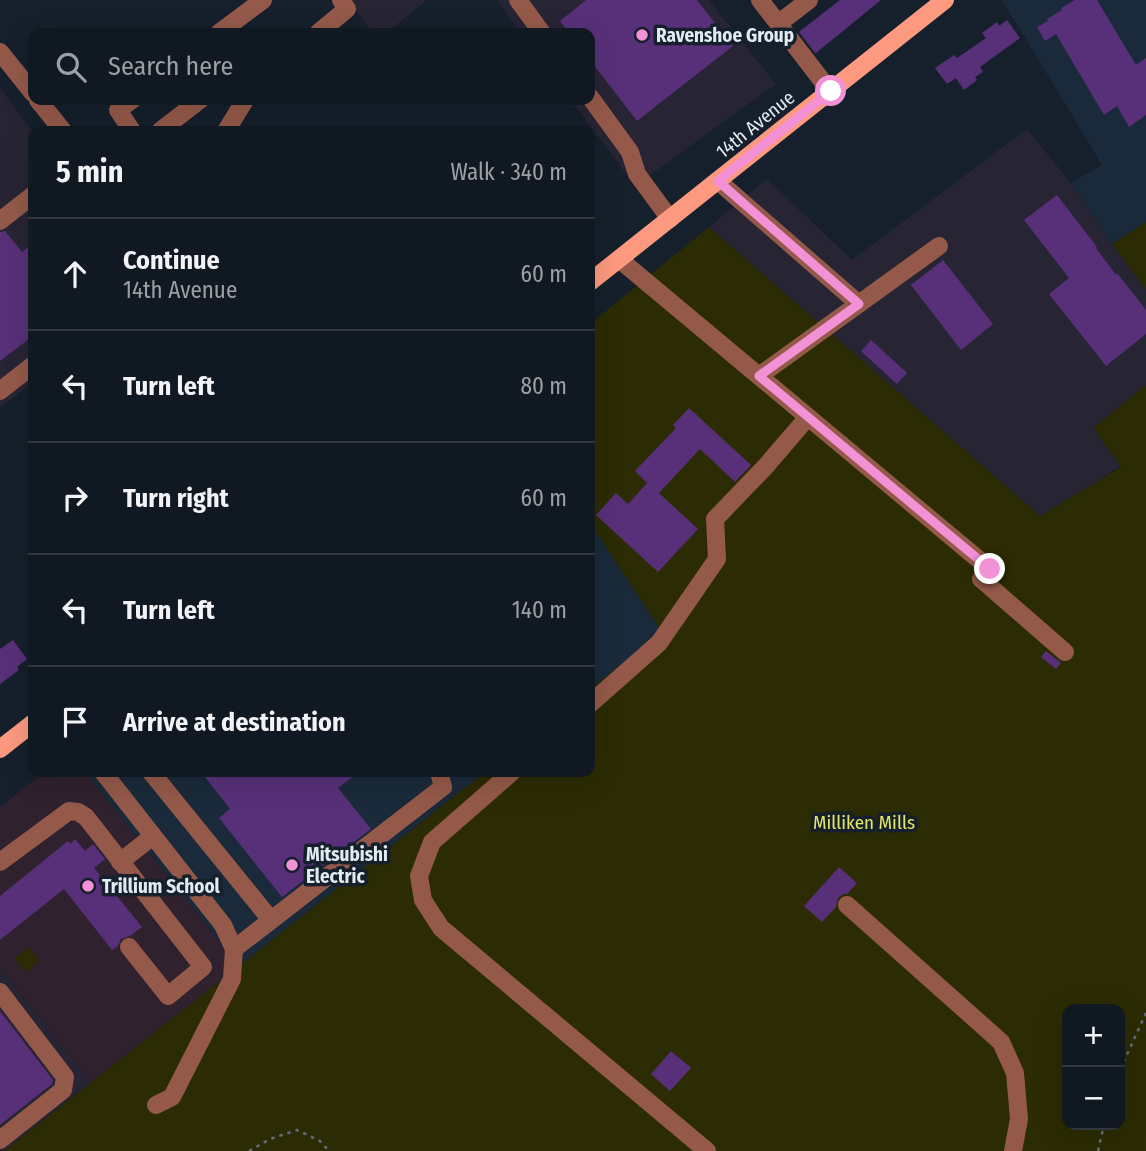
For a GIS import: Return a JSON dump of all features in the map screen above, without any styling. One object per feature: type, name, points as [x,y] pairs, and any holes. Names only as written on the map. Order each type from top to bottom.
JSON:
[{"type":"main road","name":"14th Avenue","points":[[595,278],[946,0]]},
{"type":"main road","points":[[0,749],[28,727]]},
{"type":"street","points":[[226,28],[263,0]]},
{"type":"street","points":[[324,28],[347,9],[341,0]]},
{"type":"street","points":[[518,0],[538,28]]},
{"type":"street","points":[[760,0],[831,91]]},
{"type":"street","points":[[779,23],[809,0]]},
{"type":"street","points":[[0,52],[28,87]]},
{"type":"street","points":[[595,104],[630,152],[637,174],[670,219]]},
{"type":"street","points":[[42,105],[59,126]]},
{"type":"street","points":[[125,105],[118,110],[129,126]]},
{"type":"street","points":[[166,126],[194,105]]},
{"type":"street","points":[[229,126],[242,105]]},
{"type":"street","points":[[718,181],[859,304]]},
{"type":"street","points":[[0,221],[28,199]]},
{"type":"street","points":[[759,376],[939,246]]},
{"type":"street","points":[[619,259],[990,569],[981,579],[1065,652]]},
{"type":"street","points":[[0,391],[28,369]]},
{"type":"street","points":[[595,700],[659,643],[717,559],[715,519],[808,417]]},
{"type":"street","points":[[107,777],[223,925],[234,948],[232,979],[172,1097],[156,1105]]},
{"type":"street","points":[[155,777],[271,920]]},
{"type":"street","points":[[234,948],[443,787],[440,777]]},
{"type":"street","points":[[506,777],[432,842],[419,876],[423,900],[440,928],[707,1151]]},
{"type":"street","points":[[0,865],[69,811],[86,817],[202,967],[168,996],[129,947]]},
{"type":"street","points":[[120,862],[153,835]]},
{"type":"street","points":[[847,905],[1001,1042],[1015,1073],[1019,1119],[1013,1151]]},
{"type":"street","points":[[0,992],[65,1077],[63,1090],[0,1140]]},
{"type":"path","points":[[1121,1067],[1146,1013]]},
{"type":"path","points":[[249,1151],[270,1139],[296,1130],[320,1141],[329,1151]]},
{"type":"path","points":[[1100,1151],[1103,1130]]},
{"type":"shaded area","points":[[349,0],[427,0],[392,28],[369,28]]},
{"type":"shaded area","points":[[497,0],[709,0],[776,84],[635,186],[595,132],[595,126],[590,126],[575,105],[595,105],[595,28],[517,28]]},
{"type":"shaded area","points":[[1002,0],[1146,0],[1146,222],[1112,244],[1071,183],[1102,165]]},
{"type":"shaded area","points":[[0,88],[28,126],[28,386],[0,408]]},
{"type":"shaded area","points":[[1027,129],[1071,183],[1146,290],[1146,385],[1093,428],[1121,466],[1040,517],[709,227],[767,179],[852,260]]},
{"type":"shaded area","points":[[595,531],[662,632],[595,685]]},
{"type":"shaded area","name":"Trillium School","points":[[38,777],[89,777],[239,966],[91,1082],[0,967],[0,807]]},
{"type":"shaded area","points":[[89,777],[479,777],[239,966]]},
{"type":"shaded area","points":[[0,967],[91,1082],[4,1151],[0,1151]]},
{"type":"green space","points":[[1146,222],[1146,290],[1112,244]]},
{"type":"green space","name":"Milliken Mills","points":[[709,227],[1040,516],[1121,467],[1093,428],[1146,385],[1146,1151],[4,1151],[479,777],[595,777],[595,685],[662,632],[595,531],[595,320]]},
{"type":"green space","points":[[29,947],[40,961],[26,972],[15,958]]},
{"type":"building","points":[[586,0],[697,0],[733,46],[637,121],[595,66],[595,28],[565,28],[560,21]]},
{"type":"building","points":[[840,0],[881,0],[815,53],[799,32]]},
{"type":"building","points":[[1075,0],[1097,0],[1136,65],[1146,58],[1146,115],[1129,127],[1117,106],[1104,115],[1056,34],[1045,41],[1037,27]]},
{"type":"building","points":[[1007,20],[1020,38],[980,67],[983,72],[964,90],[956,78],[947,84],[935,68],[954,55],[957,58],[986,38],[982,33],[997,22],[999,26]]},
{"type":"building","points":[[1057,195],[1116,275],[1117,273],[1146,310],[1146,334],[1106,366],[1049,294],[1069,278],[1024,220]]},
{"type":"building","points":[[5,231],[22,252],[28,247],[28,340],[0,361],[0,232]]},
{"type":"building","points":[[943,260],[993,324],[961,350],[911,285]]},
{"type":"building","points":[[871,340],[907,373],[897,384],[861,351]]},
{"type":"building","points":[[689,408],[751,465],[735,482],[700,449],[659,493],[698,529],[658,572],[596,515],[616,493],[628,504],[647,483],[635,471],[676,428],[673,425]]},
{"type":"building","points":[[13,640],[27,659],[17,667],[19,670],[0,684],[0,649]]},
{"type":"building","points":[[1046,651],[1061,663],[1056,669],[1041,657]]},
{"type":"building","name":"Mitsubishi Electric","points":[[205,777],[352,777],[338,788],[371,829],[282,897],[219,818],[230,809]]},
{"type":"building","points":[[75,839],[85,851],[93,844],[105,859],[94,868],[142,927],[121,939],[118,946],[112,950],[64,889],[0,940],[0,896],[68,841],[70,844]]},
{"type":"building","points":[[839,867],[857,883],[847,894],[838,898],[836,907],[822,922],[804,906]]},
{"type":"building","points":[[0,1011],[53,1080],[52,1084],[0,1125]]},
{"type":"building","points":[[671,1051],[691,1068],[670,1091],[651,1074]]},
{"type":"place","name":"Ravenshoe Group","points":[[642,35]]},
{"type":"place","name":"Mitsubishi Electric","points":[[292,865]]},
{"type":"place","name":"Trillium School","points":[[88,886]]},
{"type":"route","points":[[831,91],[718,181],[859,304],[759,376],[990,569]]}]
